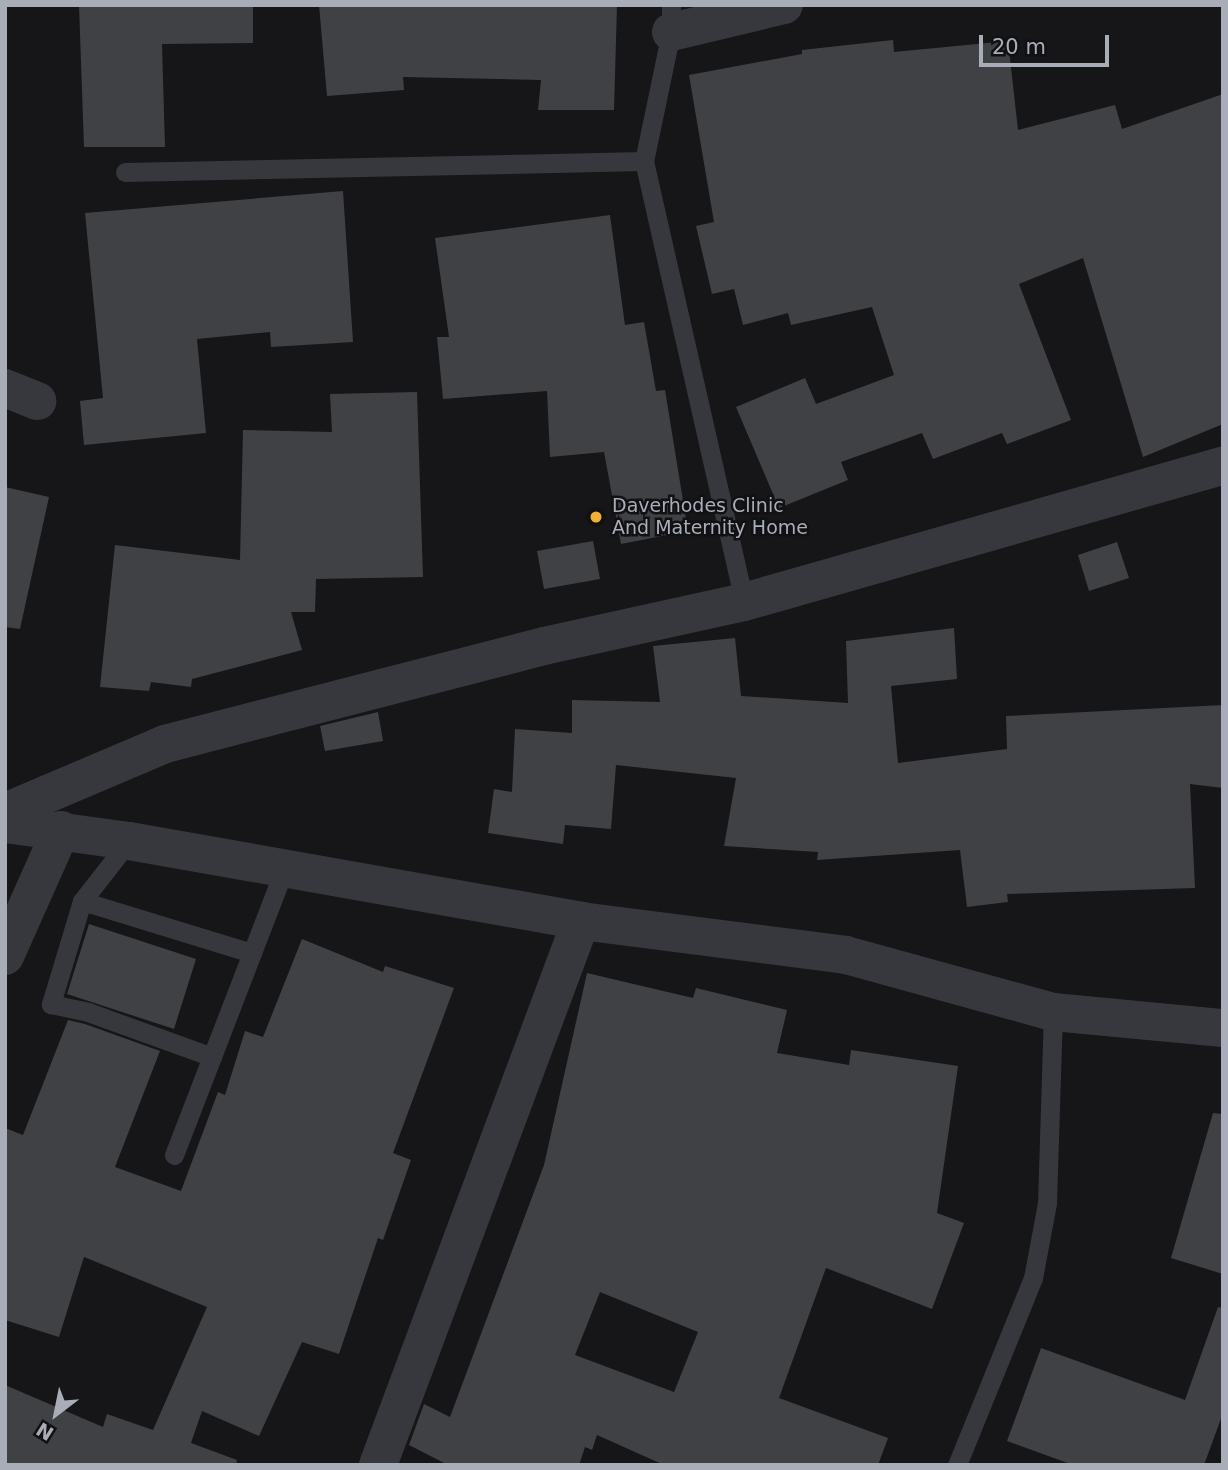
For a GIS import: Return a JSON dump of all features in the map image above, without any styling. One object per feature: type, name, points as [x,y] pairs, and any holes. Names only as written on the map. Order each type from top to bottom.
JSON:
[{"type":"street","points":[[671,18],[784,5]]},
{"type":"street","points":[[5,812],[165,744],[544,646],[744,602],[1223,466]]},
{"type":"street","points":[[5,824],[129,841],[581,921],[846,955],[1053,1012],[1218,1023]]},
{"type":"street","points":[[5,956],[61,830]]},
{"type":"street","points":[[378,1465],[581,921]]},
{"type":"lane","points":[[671,18],[644,161],[744,602]]},
{"type":"lane","points":[[125,172],[644,161]]},
{"type":"lane","points":[[129,841],[82,901],[51,1004],[212,1057]]},
{"type":"lane","points":[[174,1155],[285,868]]},
{"type":"lane","points":[[82,901],[252,953]]},
{"type":"lane","points":[[957,1465],[1033,1278],[1047,1203],[1053,1012]]},
{"type":"building","points":[[79,5],[253,5],[253,43],[162,44],[165,147],[84,147]]},
{"type":"building","points":[[319,5],[617,5],[614,110],[538,110],[541,80],[403,77],[404,90],[327,96]]},
{"type":"building","points":[[893,40],[894,52],[1008,41],[1018,130],[1115,105],[1122,129],[1223,94],[1223,424],[1143,457],[1083,258],[1019,284],[1071,420],[1007,444],[1002,433],[933,459],[922,433],[841,462],[848,480],[779,508],[736,407],[805,378],[816,404],[894,375],[872,307],[791,325],[788,313],[743,325],[734,289],[712,294],[696,226],[714,222],[689,75],[802,54],[802,50]]},
{"type":"building","points":[[343,191],[353,342],[271,347],[270,332],[197,339],[206,433],[84,445],[80,401],[103,398],[85,213]]},
{"type":"building","points":[[610,215],[625,325],[644,322],[656,391],[665,390],[688,531],[621,544],[604,452],[550,457],[547,391],[443,399],[437,337],[449,337],[435,238]]},
{"type":"building","points":[[417,392],[423,577],[316,579],[315,612],[291,612],[302,650],[192,679],[191,687],[151,682],[149,691],[100,687],[115,545],[240,560],[243,430],[332,432],[330,394]]},
{"type":"building","points":[[5,487],[49,497],[20,629],[5,627]]},
{"type":"building","points":[[593,541],[600,579],[544,589],[537,551]]},
{"type":"building","points":[[1117,542],[1129,578],[1089,591],[1078,555]]},
{"type":"building","points":[[954,628],[957,679],[891,686],[898,763],[1007,749],[1006,716],[1223,705],[1223,788],[1190,784],[1195,888],[1007,894],[1008,902],[967,907],[960,850],[817,860],[818,852],[724,846],[736,778],[616,765],[611,829],[565,825],[563,844],[488,833],[494,789],[512,792],[515,729],[572,733],[572,700],[660,702],[653,646],[735,638],[741,696],[848,703],[846,641]]},
{"type":"building","points":[[378,712],[383,741],[325,751],[320,726]]},
{"type":"building","points":[[89,924],[196,959],[174,1029],[67,994]]},
{"type":"building","points":[[302,939],[383,972],[385,966],[454,988],[393,1153],[411,1160],[383,1240],[378,1238],[339,1354],[302,1342],[259,1436],[202,1411],[191,1443],[237,1460],[236,1465],[5,1465],[5,1385],[103,1427],[107,1414],[153,1430],[207,1307],[84,1257],[59,1337],[5,1320],[5,1128],[23,1135],[68,1020],[85,1024],[160,1051],[115,1167],[181,1191],[218,1092],[225,1095],[245,1031],[263,1037]]},
{"type":"building","points":[[587,973],[693,998],[696,988],[787,1010],[777,1053],[849,1065],[851,1050],[958,1066],[937,1213],[964,1223],[932,1309],[826,1268],[779,1398],[888,1438],[878,1465],[664,1465],[597,1435],[592,1450],[585,1447],[579,1465],[448,1465],[409,1445],[424,1404],[450,1417],[544,1165]],"holes":[[[600,1292],[698,1332],[674,1392],[575,1355]]]},
{"type":"building","points":[[1213,1113],[1223,1114],[1223,1274],[1171,1258]]},
{"type":"building","points":[[1218,1307],[1223,1308],[1223,1413],[1204,1465],[1073,1465],[1007,1441],[1041,1348],[1185,1400]]},
{"type":"place","name":"Daverhodes Clinic And Maternity Home","points":[[596,517]]}]
